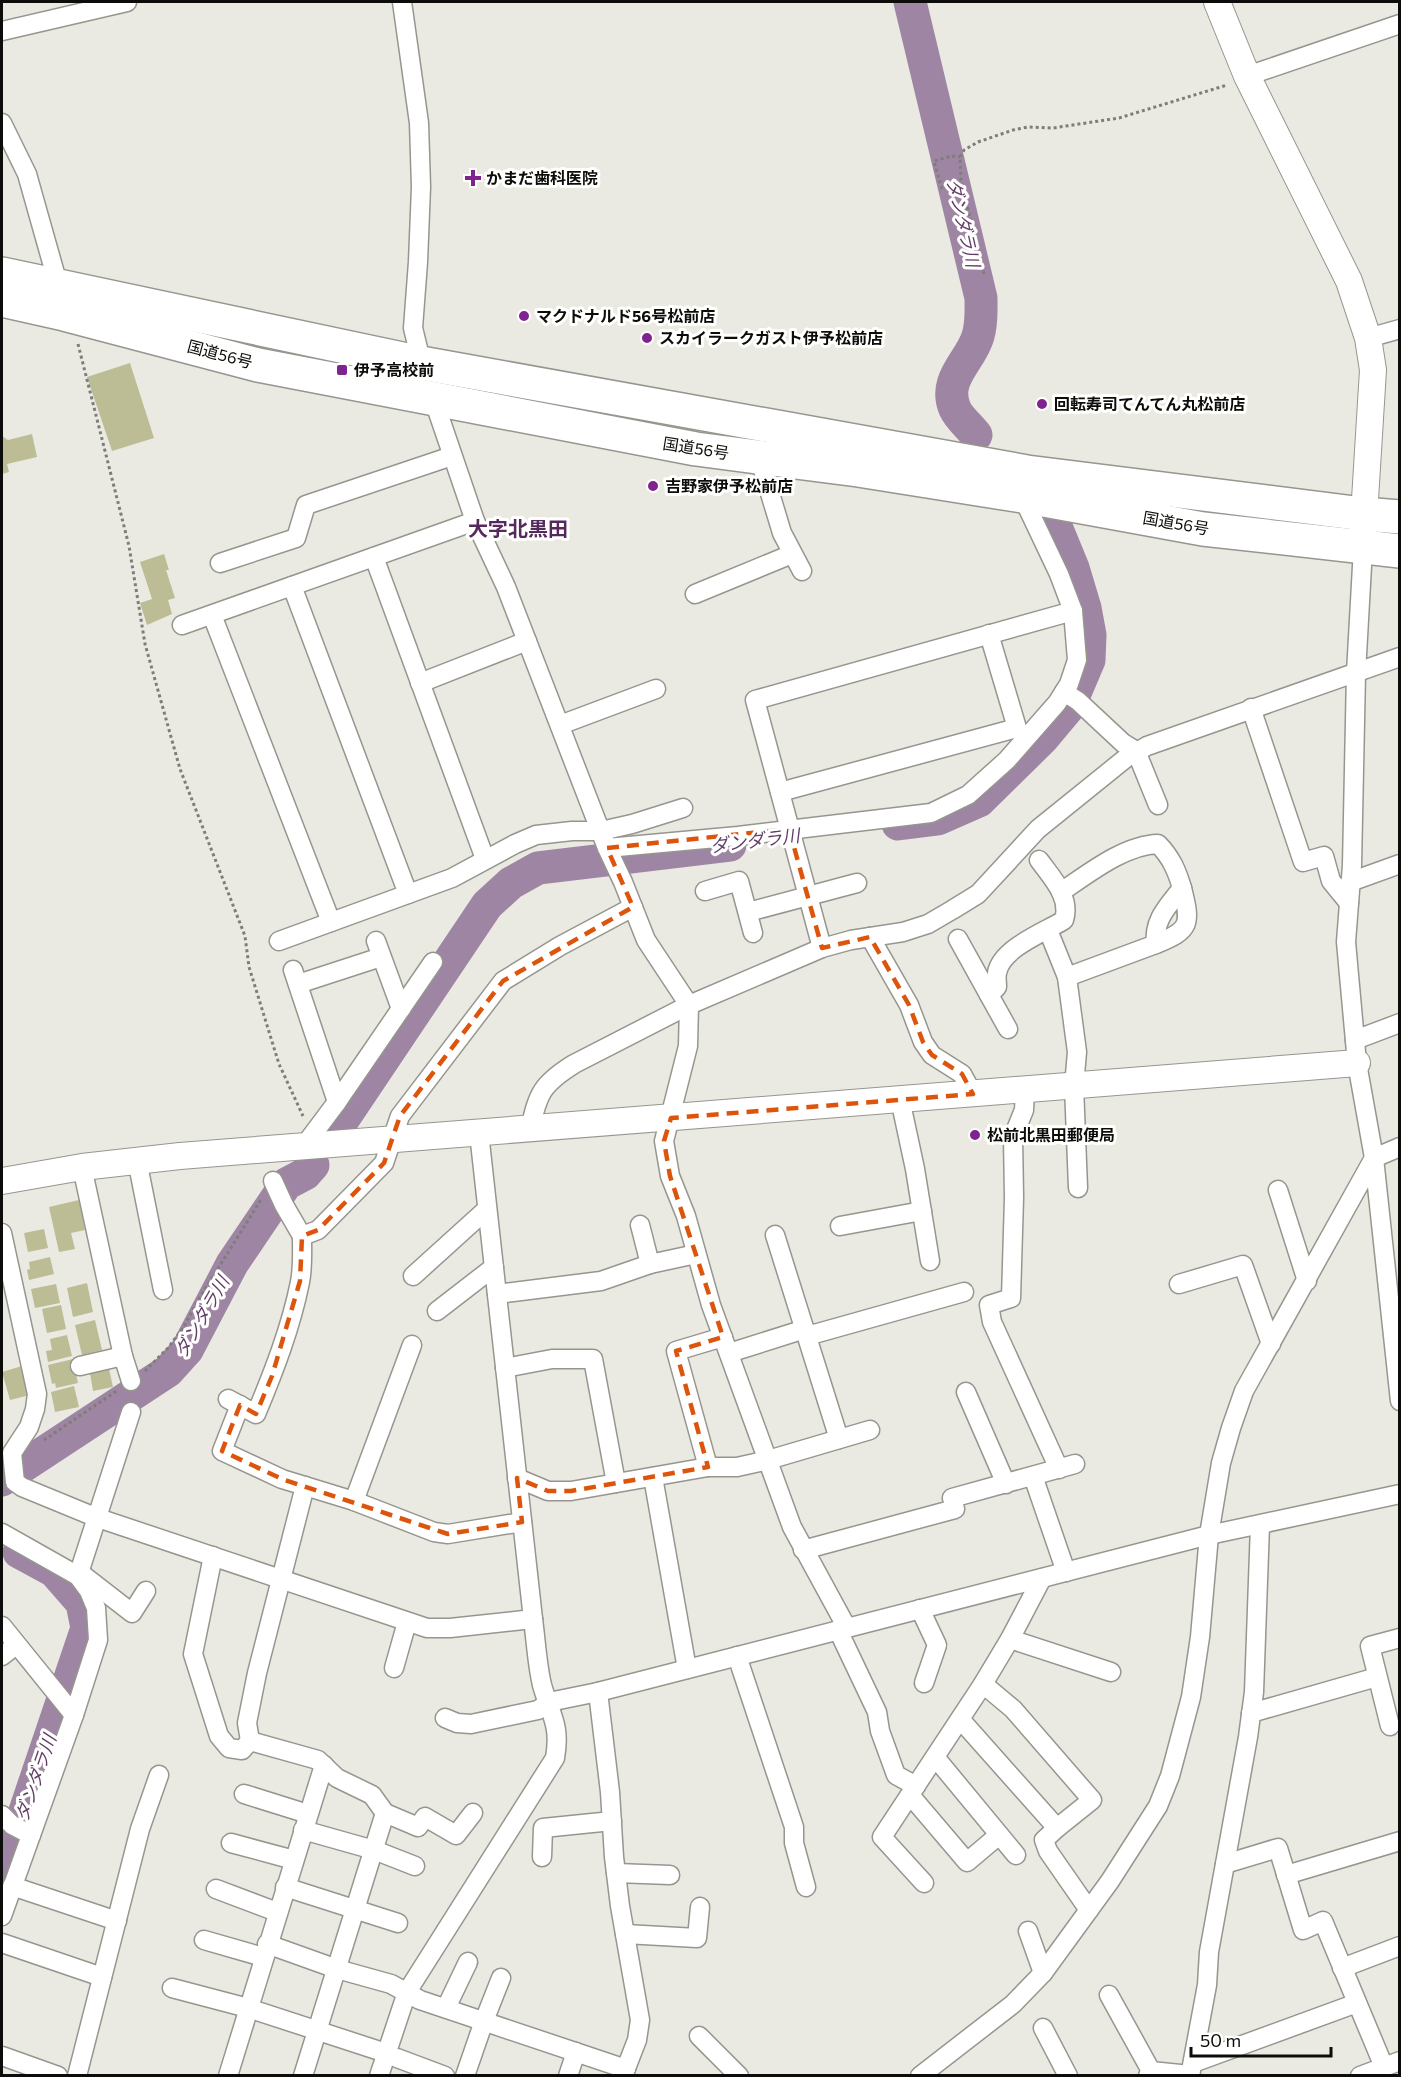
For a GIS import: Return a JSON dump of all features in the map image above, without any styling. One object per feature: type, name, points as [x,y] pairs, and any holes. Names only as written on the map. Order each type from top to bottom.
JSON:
[{"type":"highway","name":"国道56号","points":[[2,274],[61,301],[258,364],[434,400],[696,449],[858,470],[1400,517]]},
{"type":"highway","name":"国道56号","points":[[2,300],[61,301],[421,363],[1025,484],[1203,529],[1400,551]]},
{"type":"street","points":[[2,31],[127,2]]},
{"type":"street","points":[[402,2],[418,123],[421,187],[413,328],[421,363],[475,521],[506,587],[604,840],[646,940],[689,1005],[688,1046],[664,1142],[670,1176],[687,1216],[696,1254],[726,1345],[792,1527],[842,1629],[878,1712],[880,1731],[896,1775],[913,1790],[967,1862],[999,1835]]},
{"type":"street","points":[[1217,2],[1247,76],[1349,281],[1368,338],[1373,370],[1363,514],[1346,942],[1356,1052],[1393,1273],[1400,1401]]},
{"type":"street","points":[[1247,76],[1400,24]]},
{"type":"street","points":[[2,123],[27,174],[61,301]]},
{"type":"street","points":[[1368,338],[1400,329]]},
{"type":"street","points":[[220,563],[296,538],[306,505],[452,456]]},
{"type":"street","points":[[759,458],[782,533],[802,571]]},
{"type":"street","points":[[1025,484],[1073,611],[1077,660],[1070,696]]},
{"type":"street","points":[[182,625],[475,521]]},
{"type":"street","points":[[695,594],[792,554]]},
{"type":"street","points":[[374,557],[486,859]]},
{"type":"street","points":[[292,586],[408,894]]},
{"type":"street","points":[[822,948],[755,700],[1073,611]]},
{"type":"street","points":[[212,615],[331,922]]},
{"type":"street","points":[[780,792],[1017,728],[990,634]]},
{"type":"street","points":[[420,683],[527,641]]},
{"type":"street","points":[[530,1129],[536,1102],[544,1087],[574,1064],[689,1005],[822,948],[903,932],[927,924],[978,894],[1038,829],[1136,751],[1251,708],[1400,657]]},
{"type":"street","points":[[560,726],[656,688]]},
{"type":"street","points":[[1070,696],[1136,751],[1158,805]]},
{"type":"street","points":[[279,941],[452,878],[536,836],[572,831],[604,840],[738,836],[931,813],[968,795],[1007,760],[1057,703],[1070,696]]},
{"type":"street","points":[[1251,708],[1303,862],[1324,856],[1331,881],[1349,903]]},
{"type":"street","points":[[604,840],[632,825],[683,808]]},
{"type":"street","points":[[1061,892],[1102,864],[1138,848],[1158,843],[1172,861],[1187,910],[1186,927],[1177,935],[1067,977]]},
{"type":"street","points":[[989,995],[997,987],[997,971],[1001,962],[1016,948],[1064,920],[1067,911],[1066,901],[1039,860]]},
{"type":"street","points":[[1350,882],[1400,864]]},
{"type":"street","points":[[705,891],[739,881],[753,933]]},
{"type":"street","points":[[748,912],[857,883]]},
{"type":"street","points":[[1156,944],[1155,932],[1158,921],[1182,888]]},
{"type":"street","points":[[302,1236],[318,1230],[384,1163],[400,1116],[503,981],[560,946],[633,907]]},
{"type":"street","points":[[1048,930],[1067,977],[1077,1052],[1074,1086],[1078,1188]]},
{"type":"street","points":[[870,937],[909,1005],[923,1042],[932,1055],[962,1074],[973,1094]]},
{"type":"street","points":[[958,939],[1008,1029]]},
{"type":"street","points":[[337,1102],[295,977],[379,949],[401,1009]]},
{"type":"street","points":[[309,1139],[433,962]]},
{"type":"street","points":[[2,1181],[82,1167],[309,1139],[392,1139],[479,1133],[1074,1086],[1356,1052],[1400,1023]]},
{"type":"street","points":[[803,1550],[955,1509],[952,1498],[1067,1466],[992,1322],[989,1305],[1011,1298],[1013,1137],[1024,1110],[1025,1090]]},
{"type":"street","points":[[900,1099],[930,1261]]},
{"type":"street","points":[[379,2076],[392,2056],[407,1992],[555,1758],[558,1745],[554,1714],[542,1682],[533,1619],[479,1133]]},
{"type":"street","points":[[920,2076],[1013,2004],[1043,1973],[1110,1881],[1158,1806],[1170,1776],[1191,1697],[1214,1534],[1221,1463],[1244,1391],[1374,1158],[1400,1147]]},
{"type":"street","points":[[137,1160],[163,1290]]},
{"type":"street","points":[[82,1167],[123,1356],[131,1381]]},
{"type":"street","points":[[274,1184],[302,1236],[300,1281],[272,1376],[256,1414],[234,1402],[222,1450],[282,1479],[354,1501],[434,1532],[448,1534],[522,1522]]},
{"type":"street","points":[[1278,1190],[1306,1281]]},
{"type":"street","points":[[413,1276],[488,1209]]},
{"type":"street","points":[[840,1226],[922,1211]]},
{"type":"street","points":[[640,1225],[650,1264]]},
{"type":"street","points":[[2,1233],[37,1394],[36,1409],[29,1427],[12,1453],[10,1476],[95,1517],[427,1628],[450,1628],[533,1619]]},
{"type":"street","points":[[775,1235],[839,1439]]},
{"type":"street","points":[[497,1294],[601,1281],[650,1264],[696,1254]]},
{"type":"street","points":[[1179,1284],[1243,1265],[1271,1344]]},
{"type":"street","points":[[437,1311],[494,1267]]},
{"type":"street","points":[[708,1467],[676,1351],[806,1332],[948,1305],[964,1292]]},
{"type":"street","points":[[354,1501],[412,1345]]},
{"type":"street","points":[[80,1366],[123,1356]]},
{"type":"street","points":[[505,1368],[552,1359],[593,1359],[616,1483]]},
{"type":"street","points":[[966,1392],[1006,1484]]},
{"type":"street","points":[[2,1916],[12,1886],[17,1827],[74,1715],[98,1640],[96,1608],[79,1574],[95,1517],[131,1412]]},
{"type":"street","points":[[517,1478],[548,1491],[571,1491],[708,1467],[737,1467],[870,1430]]},
{"type":"street","points":[[1033,1476],[1066,1572]]},
{"type":"street","points":[[652,1478],[687,1669]]},
{"type":"street","points":[[213,1556],[193,1654],[219,1736],[229,1748],[242,1750],[250,1740],[248,1724],[257,1673],[305,1486]]},
{"type":"street","points":[[445,1718],[457,1723],[471,1724],[538,1710],[549,1702],[598,1692],[1214,1534],[1400,1494]]},
{"type":"street","points":[[1191,2071],[1207,1985],[1209,1952],[1251,1713],[1257,1526]]},
{"type":"street","points":[[2,1533],[79,1574],[132,1613],[146,1591]]},
{"type":"street","points":[[924,1883],[882,1837],[983,1684],[1042,1578]]},
{"type":"street","points":[[920,1609],[937,1645],[924,1683]]},
{"type":"street","points":[[394,1668],[407,1622]]},
{"type":"street","points":[[2,1626],[74,1715]]},
{"type":"street","points":[[1390,1726],[1370,1646],[1400,1638]]},
{"type":"street","points":[[1010,1639],[1111,1672]]},
{"type":"street","points":[[2,1656],[16,1645]]},
{"type":"street","points":[[737,1656],[794,1827],[794,1843],[806,1887]]},
{"type":"street","points":[[1251,1713],[1377,1677]]},
{"type":"street","points":[[983,1684],[1013,1709],[1092,1800],[1044,1840],[1048,1851],[1089,1910]]},
{"type":"street","points":[[204,1940],[266,1951],[391,1984],[420,2000],[576,2052],[624,2072],[637,2040],[640,2020],[616,1873],[598,1692]]},
{"type":"street","points":[[960,1719],[1057,1828]]},
{"type":"street","points":[[250,1740],[311,1757],[324,1765],[337,1778],[372,1795],[385,1812],[418,1827],[425,1817],[456,1835],[473,1813]]},
{"type":"street","points":[[934,1757],[1016,1855]]},
{"type":"street","points":[[233,2074],[248,2008],[324,1765]]},
{"type":"street","points":[[77,2076],[140,1828],[159,1775]]},
{"type":"street","points":[[244,1794],[306,1822],[416,1866]]},
{"type":"street","points":[[303,2076],[385,1812]]},
{"type":"street","points":[[542,1857],[543,1828],[612,1821]]},
{"type":"street","points":[[1286,1875],[1400,1841]]},
{"type":"street","points":[[231,1843],[294,1860]]},
{"type":"street","points":[[1225,1864],[1278,1848],[1303,1930],[1323,1921],[1357,2003],[1392,2064],[1360,2076]]},
{"type":"street","points":[[616,1873],[670,1875]]},
{"type":"street","points":[[12,1886],[117,1921]]},
{"type":"street","points":[[285,1887],[398,1923]]},
{"type":"street","points":[[216,1889],[278,1912]]},
{"type":"street","points":[[625,1934],[697,1938],[700,1907]]},
{"type":"street","points":[[1028,1931],[1043,1973]]},
{"type":"street","points":[[2,1943],[102,1977]]},
{"type":"street","points":[[1342,1968],[1400,1946]]},
{"type":"street","points":[[446,2008],[468,1962]]},
{"type":"street","points":[[465,2076],[483,2021],[501,1978]]},
{"type":"street","points":[[172,1988],[248,2008],[445,2076]]},
{"type":"street","points":[[1109,1995],[1149,2074],[1191,2071],[1357,2003]]},
{"type":"street","points":[[1043,2028],[1068,2076]]},
{"type":"street","points":[[699,2036],[739,2076]]},
{"type":"street","points":[[568,2076],[576,2052]]},
{"type":"street","points":[[2,2056],[58,2076]]},
{"type":"path","points":[[984,273],[961,181],[960,157],[964,150],[978,142],[1013,130],[1053,128],[1119,118],[1218,89],[1247,76]]},
{"type":"path","points":[[942,189],[934,160],[952,156],[960,157]]},
{"type":"path","points":[[61,301],[76,340],[92,399],[129,546],[145,644],[180,769],[245,936],[249,967],[279,1064],[305,1121],[309,1139]]},
{"type":"path","points":[[10,1476],[146,1371],[168,1348],[274,1184]]},
{"type":"highlighted area","points":[[789,829],[822,948],[870,937],[909,1005],[923,1042],[932,1055],[962,1074],[973,1094],[671,1118],[664,1141],[670,1176],[723,1337],[676,1351],[708,1467],[571,1491],[548,1491],[517,1478],[522,1522],[448,1534],[282,1479],[222,1451],[240,1405],[256,1414],[272,1376],[300,1281],[302,1236],[318,1230],[384,1163],[400,1116],[503,981],[633,907],[607,848]]},
{"type":"building","points":[[130,363],[154,438],[112,451],[87,377]]},
{"type":"building","points":[[32,434],[37,457],[7,464],[9,472],[2,474],[2,436],[8,440]]},
{"type":"building","points":[[164,554],[169,570],[166,570],[175,598],[168,600],[172,614],[147,625],[140,603],[152,599],[140,562]]},
{"type":"building","points":[[79,1200],[85,1230],[71,1233],[75,1249],[59,1252],[49,1207]]},
{"type":"building","points":[[44,1229],[48,1248],[28,1252],[24,1233]]},
{"type":"building","points":[[50,1257],[54,1274],[29,1280],[27,1270],[30,1269],[29,1262]]},
{"type":"building","points":[[87,1283],[93,1312],[73,1317],[67,1288]]},
{"type":"building","points":[[56,1284],[60,1303],[35,1308],[31,1289]]},
{"type":"building","points":[[61,1305],[66,1329],[47,1333],[42,1309]]},
{"type":"building","points":[[95,1320],[102,1350],[82,1355],[75,1325]]},
{"type":"building","points":[[67,1335],[72,1356],[48,1362],[46,1351],[52,1350],[50,1339]]},
{"type":"building","points":[[73,1359],[78,1383],[56,1388],[55,1383],[52,1384],[48,1365]]},
{"type":"building","points":[[22,1366],[30,1395],[10,1400],[2,1372]]},
{"type":"building","points":[[109,1369],[113,1387],[93,1391],[90,1373]]},
{"type":"building","points":[[74,1386],[79,1407],[55,1412],[51,1392]]},
{"type":"waterway","name":"ダンダラ川","points":[[910,2],[981,298],[981,322],[978,336],[952,388],[955,409],[976,435]]},
{"type":"waterway","name":"ダンダラ川","points":[[898,824],[938,819],[979,801],[1043,738],[1069,707],[1089,660],[1090,635],[1073,568],[1057,529]]},
{"type":"waterway","name":"ダンダラ川","points":[[340,1124],[487,905],[511,883],[538,868],[730,845]]},
{"type":"waterway","name":"ダンダラ川","points":[[2,1480],[168,1371],[187,1350],[232,1264],[286,1184],[305,1174],[313,1165]]},
{"type":"waterway","name":"ダンダラ川","points":[[2,1879],[87,1628],[82,1603],[54,1571],[19,1552]]},
{"type":"place","name":"かまだ歯科医院","points":[[473,178]]},
{"type":"place","name":"マクドナルド56号松前店","points":[[524,316]]},
{"type":"place","name":"スカイラークガスト伊予松前店","points":[[647,338]]},
{"type":"place","name":"伊予高校前","points":[[342,370]]},
{"type":"place","name":"回転寿司てんてん丸松前店","points":[[1042,404]]},
{"type":"place","name":"吉野家伊予松前店","points":[[653,486]]},
{"type":"place","name":"松前北黒田郵便局","points":[[975,1135]]},
{"type":"district","name":"大字北黒田","points":[[518,529]]}]
